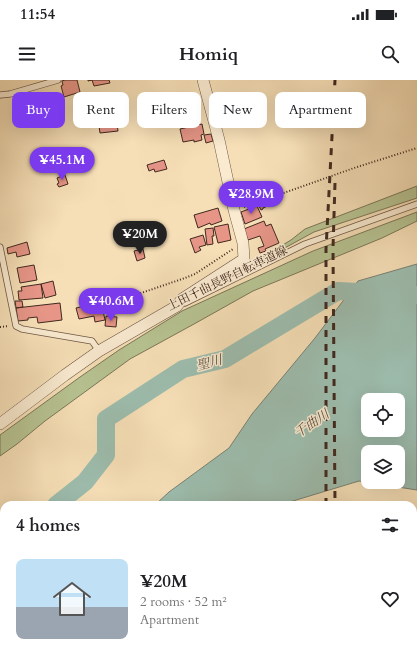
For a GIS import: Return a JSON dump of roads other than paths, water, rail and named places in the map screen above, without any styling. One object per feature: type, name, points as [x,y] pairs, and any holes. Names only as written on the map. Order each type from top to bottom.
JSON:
[{"type":"street","points":[[0,424],[98,351],[177,306],[182,299],[244,259],[243,243],[234,210],[219,140],[203,80]]},
{"type":"lane","points":[[0,95],[10,94],[58,80]]},
{"type":"lane","points":[[177,306],[305,244],[417,204]]},
{"type":"lane","points":[[0,247],[16,326],[22,329],[92,341],[98,351]]},
{"type":"water","name":"千曲川","points":[[417,264],[417,490],[405,488],[405,445],[361,445],[361,481],[293,501],[159,501],[169,492],[229,448],[252,414],[315,338],[358,281]]},
{"type":"waterway","name":"聖川","points":[[61,501],[85,482],[106,455],[106,419],[183,369],[225,359],[338,291],[417,295]]},
{"type":"railway","points":[[326,501],[326,249],[335,80]]},
{"type":"railway","points":[[335,183],[333,248],[335,501]]}]
